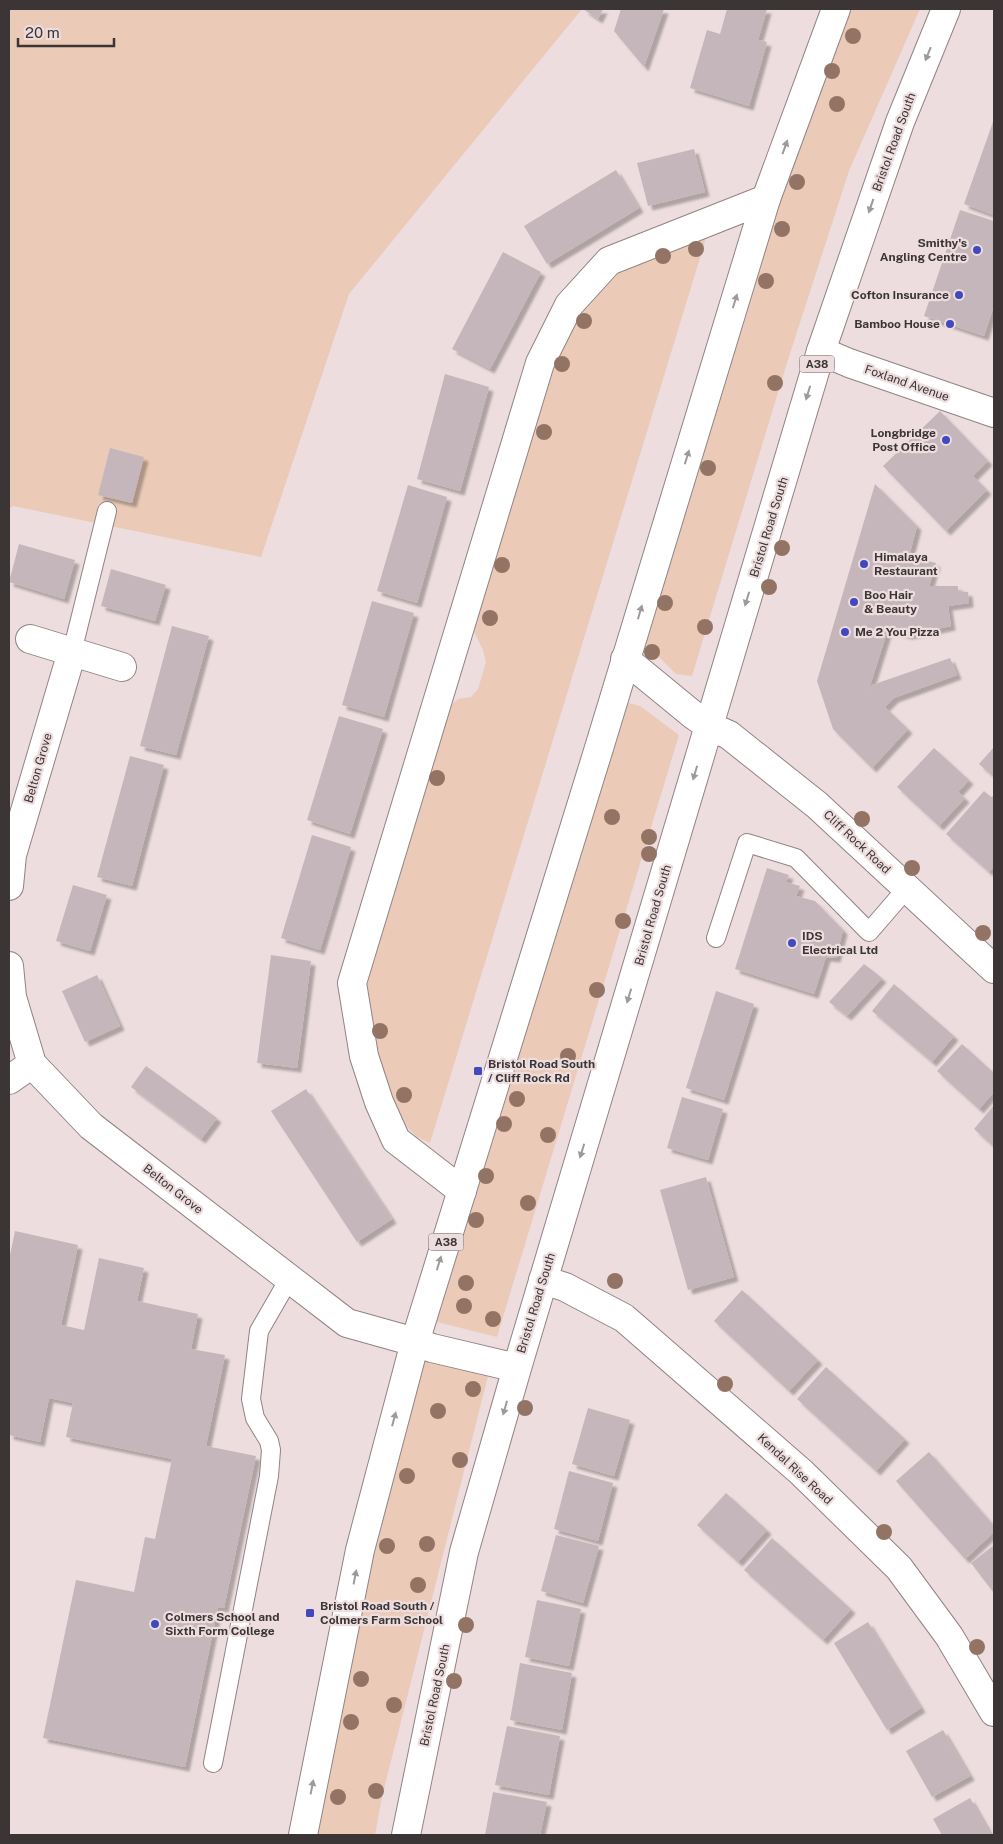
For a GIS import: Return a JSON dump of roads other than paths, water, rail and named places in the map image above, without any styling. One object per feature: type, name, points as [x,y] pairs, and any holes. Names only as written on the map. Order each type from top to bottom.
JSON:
[{"type":"main road","name":"A38","points":[[303,1835],[360,1550],[414,1342],[626,659],[766,199],[836,9]]},
{"type":"main road","name":"Bristol Road South","points":[[406,1835],[464,1552],[517,1368],[821,351],[900,122],[946,9]]},
{"type":"main road","points":[[462,1191],[396,1140],[379,1102],[364,1056],[352,983],[531,391],[540,363],[569,305],[609,261],[766,199]]},
{"type":"main road","name":"Foxland Avenue","points":[[821,351],[994,413]]},
{"type":"main road","points":[[30,639],[122,666]]},
{"type":"main road","name":"Belton Grove","points":[[9,886],[12,855],[72,652]]},
{"type":"main road","name":"Cliff Rock Road","points":[[626,659],[692,714],[710,726],[729,735],[817,805],[994,969]]},
{"type":"main road","name":"Belton Grove","points":[[9,966],[12,996],[32,1064],[91,1126],[347,1323],[432,1348],[517,1368]]},
{"type":"main road","points":[[9,1080],[32,1064]]},
{"type":"main road","name":"Kendal Rise Road","points":[[544,1280],[565,1287],[624,1318],[801,1472],[898,1568],[948,1636],[994,1712]]},
{"type":"lane","points":[[72,652],[107,511]]},
{"type":"lane","points":[[716,938],[747,843],[796,858],[869,932],[907,888]]},
{"type":"lane","points":[[213,1763],[269,1476],[269,1440],[255,1418],[251,1399],[259,1331],[289,1279]]},
{"type":"place","name":"Smithy's Angling Centre","points":[[977,250]]},
{"type":"place","name":"Cofton Insurance","points":[[959,295]]},
{"type":"place","name":"Bamboo House","points":[[950,324]]},
{"type":"place","name":"Longbridge Post Office","points":[[946,440]]},
{"type":"place","name":"Himalaya Restaurant","points":[[864,564]]},
{"type":"place","name":"Boo Hair & Beauty","points":[[854,602]]},
{"type":"place","name":"Me 2 You Pizza","points":[[845,632]]},
{"type":"place","name":"IDS Electrical Ltd","points":[[792,943]]},
{"type":"place","name":"Bristol Road South / Cliff Rock Rd","points":[[478,1071]]},
{"type":"place","name":"Bristol Road South / Colmers Farm School","points":[[310,1613]]},
{"type":"place","name":"Colmers School and Sixth Form College","points":[[155,1624]]}]
